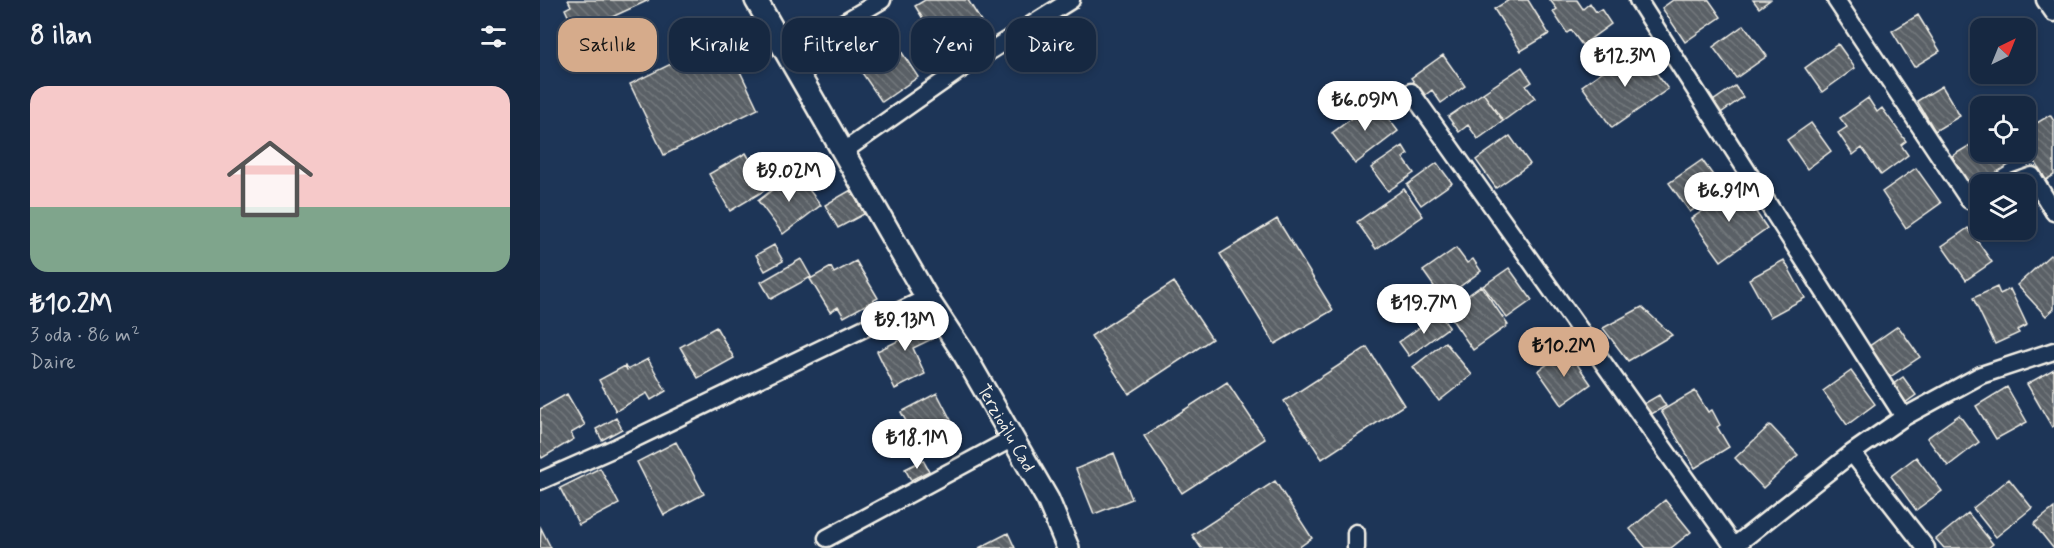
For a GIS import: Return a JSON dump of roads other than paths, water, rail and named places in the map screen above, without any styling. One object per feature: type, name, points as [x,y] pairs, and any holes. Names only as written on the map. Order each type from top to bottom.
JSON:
[{"type":"street","name":"Terzioğlu Cad","points":[[756,0],[782,45]]},
{"type":"street","points":[[851,18],[882,0]]},
{"type":"street","points":[[844,151],[958,70],[1071,0]]},
{"type":"street","points":[[1638,0],[1904,417]]},
{"type":"street","points":[[1836,0],[1970,200]]},
{"type":"street","points":[[2045,0],[2054,13]]},
{"type":"street","name":"Terzioğlu Cad","points":[[798,72],[927,298],[964,354],[1013,438],[1048,500],[1068,548]]},
{"type":"street","points":[[1411,92],[1733,547],[1852,453],[1904,417],[1981,375],[2054,351]]},
{"type":"street","points":[[2036,183],[2054,212]]},
{"type":"street","points":[[540,481],[927,298]]},
{"type":"street","points":[[827,538],[1013,438]]},
{"type":"street","points":[[1852,453],[1926,548]]}]
